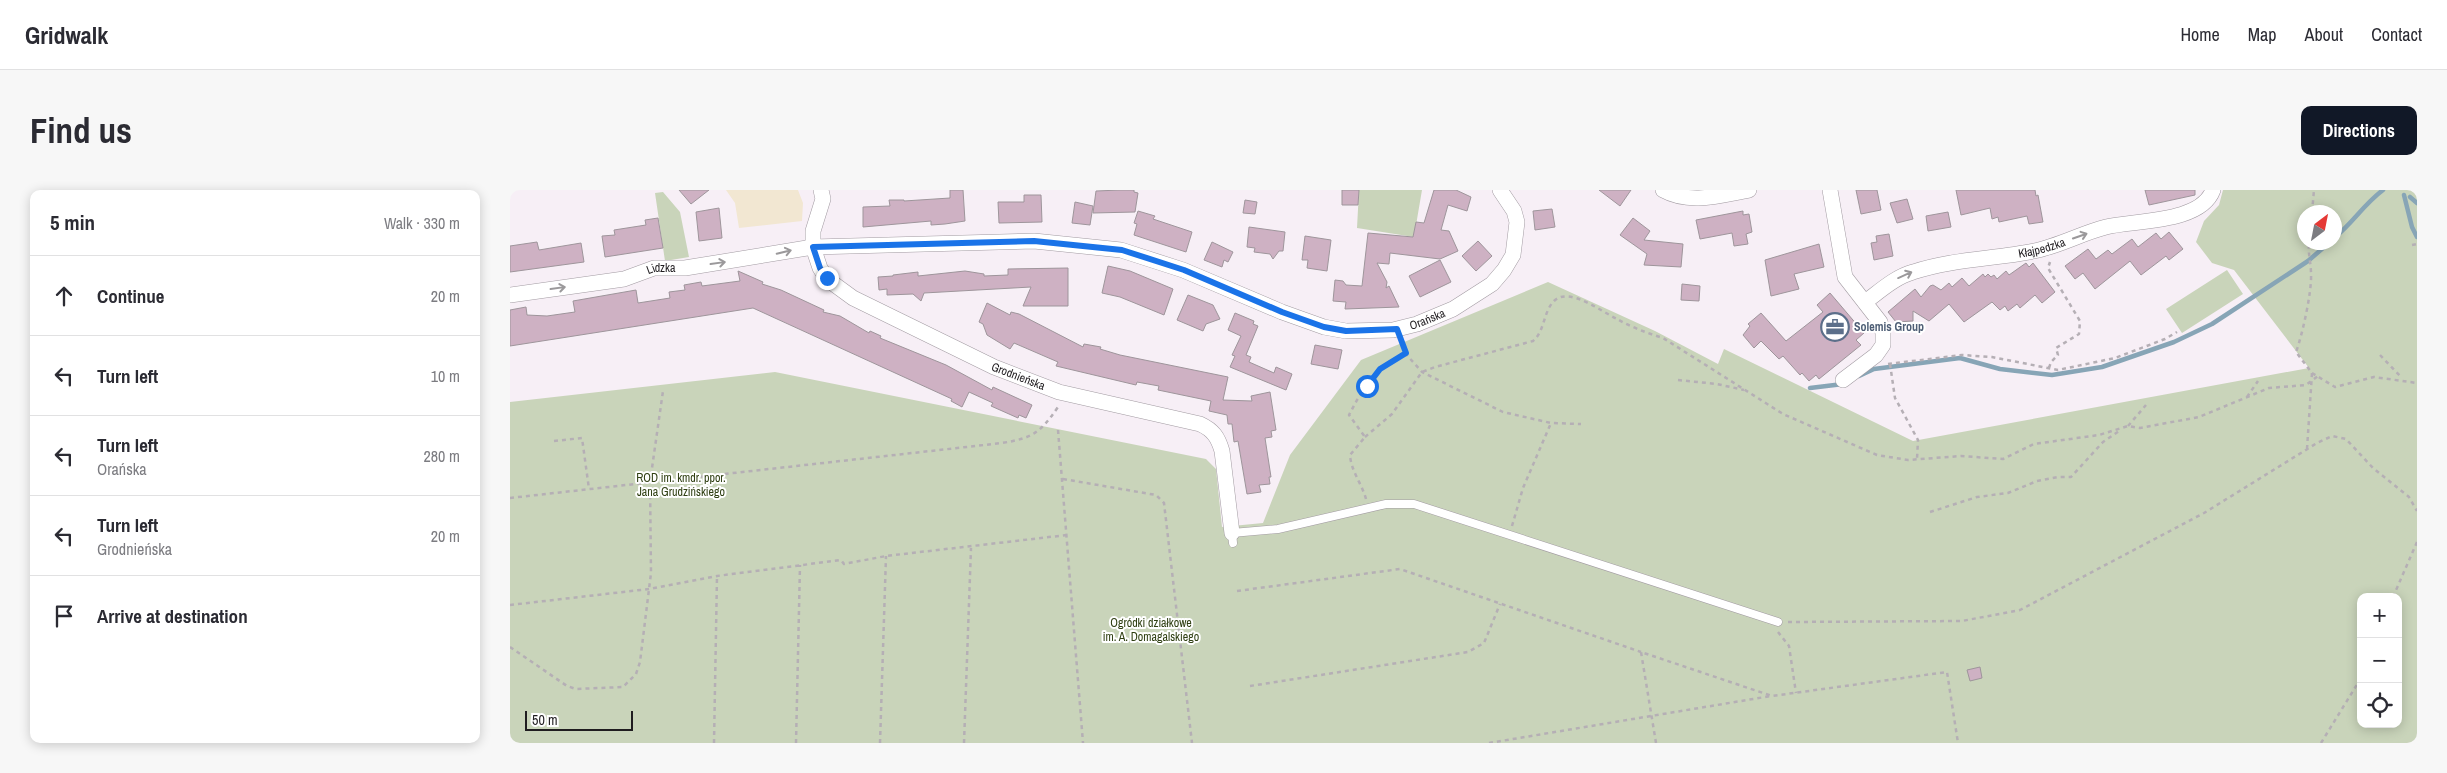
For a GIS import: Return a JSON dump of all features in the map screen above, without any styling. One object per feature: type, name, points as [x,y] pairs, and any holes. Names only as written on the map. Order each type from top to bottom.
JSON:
[{"type":"street","name":"Grodnieńska","points":[[821,190],[823,199],[813,231],[813,247],[820,268],[827,278],[853,298],[994,367],[1069,396],[1206,427],[1219,439],[1222,451],[1233,538]]},
{"type":"street","name":"Orańska","points":[[813,247],[1034,241],[1122,250],[1184,270],[1282,312],[1324,327],[1346,331],[1397,329],[1417,324],[1453,309],[1492,284],[1504,270],[1513,255],[1517,222],[1514,210],[1500,190]]},
{"type":"street","points":[[1663,190],[1683,197],[1700,199],[1749,190]]},
{"type":"street","points":[[1830,190],[1845,277],[1852,289],[1865,302],[1880,322],[1884,333],[1883,345],[1876,355],[1843,380]]},
{"type":"street","name":"Kłajpedzka","points":[[1865,302],[1899,278],[1912,272],[1942,264],[2034,251],[2106,227],[2175,216],[2197,209],[2208,200],[2213,190]]},
{"type":"street","name":"Lidzka","points":[[510,296],[624,279],[654,268],[685,268],[813,247]]},
{"type":"lane","points":[[1233,538],[1278,530],[1386,504],[1414,504],[1778,622]]},
{"type":"path","points":[[2313,205],[2314,190]]},
{"type":"path","points":[[2412,245],[2417,244]]},
{"type":"path","points":[[2050,368],[2051,362],[2058,356],[2056,348],[2079,334],[2081,329],[2080,322],[2048,268],[2052,259],[2053,245]]},
{"type":"path","points":[[2309,250],[2308,261],[2311,274],[2301,339],[2296,352],[2312,373],[2334,387],[2374,377],[2403,379],[2417,383]]},
{"type":"path","points":[[1369,508],[1362,484],[1351,467],[1350,455],[1365,437],[1392,414],[1422,372],[1490,352],[1526,345],[1539,337],[1554,301],[1562,297],[1585,302],[1633,327],[1663,338],[1783,414],[1877,455],[1908,460],[1961,456],[2003,460],[2034,444],[2100,435],[2128,426],[2140,428],[2199,417],[2270,388],[2310,383],[2318,376]]},
{"type":"path","points":[[1397,329],[1406,353],[1422,372],[1503,412],[1551,423],[1581,424]]},
{"type":"path","points":[[1882,365],[1962,355],[1992,357],[2058,370],[2080,367],[2115,358],[2165,339],[2177,332]]},
{"type":"path","points":[[1365,437],[1349,415],[1357,400],[1380,369],[1406,353]]},
{"type":"path","points":[[2380,355],[2403,379]]},
{"type":"path","points":[[1890,364],[1895,398],[1918,440],[1917,459]]},
{"type":"path","points":[[2307,450],[2312,373]]},
{"type":"path","points":[[1678,380],[1717,384],[1746,390]]},
{"type":"path","points":[[2246,398],[2258,381]]},
{"type":"path","points":[[510,647],[567,686],[576,689],[623,687],[636,674],[640,662],[651,573],[650,482],[663,391]]},
{"type":"path","points":[[510,498],[1002,443],[1024,439],[1044,427],[1060,403]]},
{"type":"path","points":[[1930,512],[1977,497],[2008,493],[2037,481],[2058,477],[2071,477],[2103,442],[2128,426],[2146,405]]},
{"type":"path","points":[[1510,536],[1523,488],[1551,423]]},
{"type":"path","points":[[1058,430],[1083,743]]},
{"type":"path","points":[[1796,693],[1789,646],[1777,631],[1778,622],[1962,621],[2020,610],[2196,517],[2332,436],[2346,439],[2373,468],[2409,498],[2417,511]]},
{"type":"path","points":[[554,441],[582,438],[589,489]]},
{"type":"path","points":[[1063,478],[1156,495],[1164,503],[1192,743]]},
{"type":"path","points":[[510,605],[649,589],[717,576],[800,564],[841,560],[844,564],[886,556],[971,548],[1067,535]]},
{"type":"path","points":[[2395,593],[2417,542]]},
{"type":"path","points":[[964,743],[971,548]]},
{"type":"path","points":[[880,743],[886,556]]},
{"type":"path","points":[[796,743],[800,564]]},
{"type":"path","points":[[1237,591],[1400,569],[1772,696]]},
{"type":"path","points":[[714,743],[717,576]]},
{"type":"path","points":[[1250,686],[1468,652],[1484,643],[1500,604]]},
{"type":"path","points":[[1641,652],[1656,743]]},
{"type":"path","points":[[1489,743],[1772,696],[1947,672],[1958,743]]},
{"type":"path","points":[[2321,743],[2358,683]]},
{"type":"shaded area","points":[[726,190],[798,190],[803,203],[802,221],[739,228],[735,203]]},
{"type":"green space","points":[[1359,190],[1422,190],[1414,237],[1357,228]]},
{"type":"green space","points":[[2223,190],[2417,190],[2417,743],[510,743],[510,402],[775,372],[1206,459],[1216,469],[1222,527],[1263,523],[1290,455],[1361,360],[1548,282],[1655,331],[1718,364],[1724,349],[1913,441],[2309,368],[2234,270],[2212,263],[2196,242],[2204,221],[2219,205]]},
{"type":"green space","points":[[663,192],[680,212],[689,257],[665,261],[655,193]]},
{"type":"green space","points":[[2227,270],[2243,294],[2182,333],[2166,309]]},
{"type":"building","points":[[679,190],[709,190],[691,204]]},
{"type":"building","points":[[950,190],[963,190],[965,221],[931,225],[931,221],[863,227],[863,207],[890,206],[889,200],[950,198]]},
{"type":"building","points":[[1134,190],[1134,192],[1138,193],[1135,212],[1093,213],[1096,191]]},
{"type":"building","points":[[1342,190],[1359,190],[1358,205],[1342,205]]},
{"type":"building","points":[[1434,190],[1456,190],[1471,197],[1467,211],[1448,205],[1441,230],[1449,231],[1458,251],[1440,259],[1390,253],[1389,264],[1377,263],[1387,282],[1386,288],[1389,286],[1399,307],[1345,309],[1346,302],[1333,301],[1335,280],[1343,281],[1346,285],[1362,286],[1368,233],[1413,237],[1416,222],[1424,223]]},
{"type":"building","points":[[1599,190],[1631,190],[1620,206]]},
{"type":"building","points":[[1856,190],[1877,190],[1881,210],[1861,214]]},
{"type":"building","points":[[1956,190],[2035,190],[2036,196],[2038,195],[2043,222],[2029,224],[2027,216],[1999,222],[1998,217],[1992,219],[1990,208],[1961,215]]},
{"type":"building","points":[[2145,190],[2195,190],[2195,195],[2149,205]]},
{"type":"building","points":[[1024,195],[1041,195],[1042,222],[999,223],[998,202],[1024,202]]},
{"type":"building","points":[[1907,199],[1913,219],[1897,223],[1890,203]]},
{"type":"building","points":[[1245,200],[1257,202],[1255,214],[1243,213]]},
{"type":"building","points":[[1075,202],[1093,206],[1090,225],[1072,223]]},
{"type":"building","points":[[719,208],[722,238],[699,241],[696,212]]},
{"type":"building","points":[[1552,209],[1555,227],[1535,230],[1533,211]]},
{"type":"building","points":[[1138,211],[1155,216],[1153,219],[1192,232],[1186,252],[1134,235],[1137,224],[1134,223]]},
{"type":"building","points":[[1743,211],[1743,215],[1749,214],[1752,232],[1746,234],[1748,244],[1734,246],[1732,233],[1700,239],[1696,220]]},
{"type":"building","points":[[1948,212],[1951,227],[1928,231],[1926,216]]},
{"type":"building","points":[[658,218],[663,248],[605,257],[602,236],[615,235],[614,230],[646,225],[645,220]]},
{"type":"building","points":[[1633,218],[1650,231],[1644,240],[1683,244],[1681,267],[1644,265],[1647,254],[1620,235]]},
{"type":"building","points":[[1249,227],[1285,232],[1283,251],[1279,251],[1273,259],[1270,254],[1254,252],[1255,248],[1247,247]]},
{"type":"building","points":[[2169,232],[2183,249],[2169,260],[2166,256],[2141,275],[2130,261],[2095,289],[2083,273],[2075,279],[2065,266],[2088,249],[2096,259],[2108,250],[2112,254],[2132,239],[2138,247],[2156,233],[2161,239]]},
{"type":"building","points":[[1889,234],[1893,256],[1874,260],[1871,243],[1877,242],[1876,236]]},
{"type":"building","points":[[1305,236],[1331,240],[1327,271],[1307,268],[1308,260],[1302,260]]},
{"type":"building","points":[[1478,241],[1492,256],[1476,271],[1462,256]]},
{"type":"building","points":[[537,242],[539,250],[581,243],[584,262],[510,272],[510,246]]},
{"type":"building","points":[[1212,242],[1233,252],[1228,262],[1224,260],[1222,267],[1204,260]]},
{"type":"building","points":[[1819,244],[1824,267],[1794,274],[1799,289],[1771,296],[1765,260]]},
{"type":"building","points":[[1440,260],[1451,282],[1420,297],[1409,276]]},
{"type":"building","points":[[2026,263],[2029,267],[2033,263],[2055,292],[2042,303],[2035,295],[2020,308],[2017,304],[2008,311],[2005,306],[2000,310],[1992,302],[1964,322],[1949,304],[1929,321],[1913,311],[1913,321],[1896,322],[1888,312],[1915,289],[1921,297],[1930,286],[1933,285],[1941,290],[1949,283],[1952,287],[1962,278],[1969,286],[1983,274],[1985,277],[1988,274],[1991,277],[1994,275],[1997,279],[2006,271],[2009,275]]},
{"type":"building","points":[[1108,266],[1130,271],[1173,289],[1164,315],[1120,297],[1102,293]]},
{"type":"building","points":[[1068,268],[1068,306],[1023,306],[1031,287],[924,293],[921,301],[913,294],[887,295],[887,289],[879,290],[878,277],[918,272],[918,276],[965,271],[984,274],[984,276],[1008,275],[1008,269]]},
{"type":"building","points":[[738,271],[763,282],[762,284],[781,290],[824,310],[823,312],[840,316],[869,333],[870,331],[881,336],[880,338],[946,365],[992,390],[993,387],[1032,405],[1026,418],[1019,415],[1018,418],[991,406],[993,403],[969,392],[962,407],[951,401],[952,399],[753,308],[510,346],[510,310],[526,307],[527,315],[547,316],[575,312],[573,301],[636,290],[638,303],[670,298],[669,292],[685,290],[684,285],[701,282],[702,286],[740,281]]},
{"type":"building","points":[[1682,284],[1700,286],[1699,301],[1681,300]]},
{"type":"building","points":[[1830,293],[1864,333],[1856,340],[1861,345],[1819,379],[1816,375],[1809,381],[1802,373],[1800,375],[1783,356],[1779,359],[1761,341],[1754,348],[1743,335],[1750,326],[1748,324],[1761,313],[1786,341],[1823,312],[1817,305]]},
{"type":"building","points":[[1188,295],[1213,305],[1220,319],[1206,324],[1203,331],[1177,320]]},
{"type":"building","points":[[987,303],[1010,315],[1011,312],[1019,314],[1083,347],[1084,344],[1101,347],[1100,349],[1120,355],[1228,377],[1223,400],[1252,401],[1251,396],[1270,392],[1276,430],[1271,431],[1272,437],[1265,438],[1271,477],[1269,477],[1270,484],[1259,485],[1261,492],[1247,494],[1238,441],[1234,442],[1232,424],[1228,424],[1227,415],[1209,411],[1211,401],[1158,390],[1159,386],[1137,382],[1136,385],[1056,366],[1058,362],[1014,343],[1010,349],[987,335],[983,324],[979,322]]},
{"type":"building","points":[[1235,313],[1254,321],[1253,324],[1258,326],[1246,355],[1251,357],[1249,362],[1274,373],[1276,367],[1292,374],[1286,390],[1230,367],[1235,356],[1232,355],[1241,336],[1228,330]]},
{"type":"building","points":[[1315,345],[1342,350],[1338,369],[1311,364]]},
{"type":"building","points":[[1980,667],[1982,678],[1970,681],[1967,670]]},
{"type":"waterway","points":[[2342,231],[2383,190]]},
{"type":"waterway","points":[[2404,195],[2412,227],[2417,237]]},
{"type":"waterway","points":[[2410,197],[2417,203]]},
{"type":"waterway","points":[[1859,376],[1874,369],[1960,358],[2000,369],[2052,375],[2102,367],[2174,342],[2212,324],[2308,261],[2321,250]]},
{"type":"waterway","points":[[1810,388],[1843,384]]},
{"type":"place","name":"Solemis Group","points":[[1835,327]]},
{"type":"route","points":[[827,278],[820,268],[813,247],[1034,241],[1070,243],[1122,250],[1184,270],[1282,312],[1324,327],[1346,331],[1397,329],[1406,353],[1380,369],[1367,386]]},
{"type":"park label","name":"ROD im. kmdr. ppor. Jana Grudzińskiego","points":[[681,485]]},
{"type":"park label","name":"Ogródki działkowe im. A. Domagalskiego","points":[[1151,630]]}]
